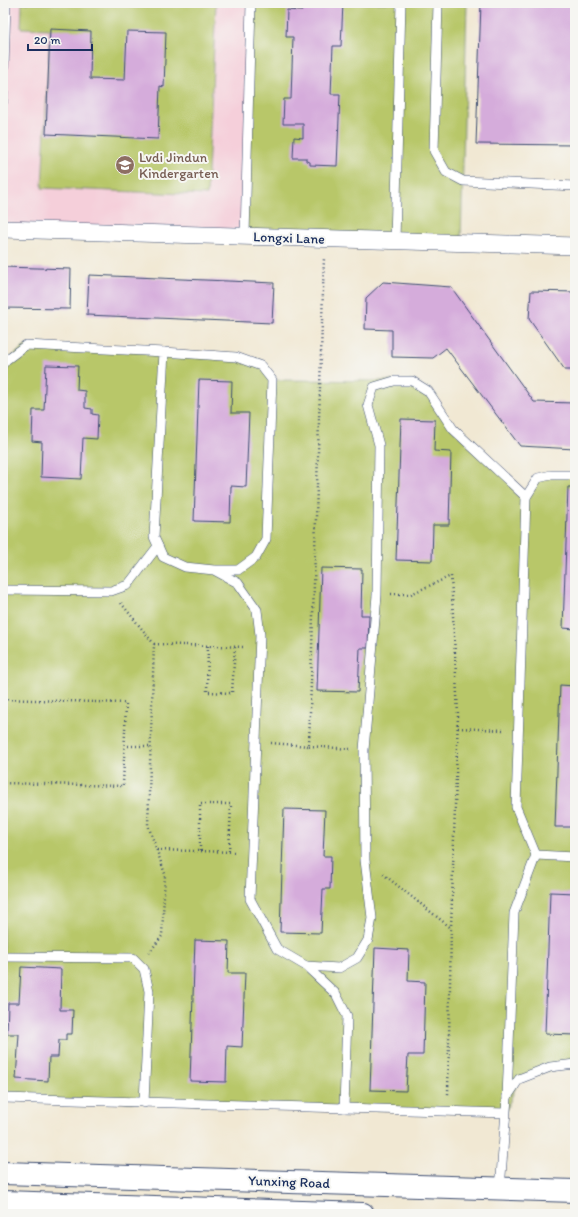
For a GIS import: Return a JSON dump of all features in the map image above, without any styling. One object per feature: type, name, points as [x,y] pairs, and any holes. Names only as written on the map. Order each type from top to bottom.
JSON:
[{"type":"street","name":"Longxi Lane","points":[[3,229],[575,246]]},
{"type":"street","name":"Yunxing Road","points":[[3,1173],[575,1191]]},
{"type":"street","points":[[8,1206],[124,1210],[363,1214]]},
{"type":"lane","points":[[3,101],[6,3]]},
{"type":"lane","points":[[244,236],[251,3]]},
{"type":"lane","points":[[395,241],[401,3]]},
{"type":"lane","points":[[438,3],[434,151],[446,172],[463,181],[575,186]]},
{"type":"lane","points":[[3,364],[26,345],[164,352],[236,356],[261,366],[272,380],[266,539],[256,557],[238,570],[214,570],[185,567],[162,557],[154,537],[164,352]]},
{"type":"lane","points":[[306,966],[339,968],[357,958],[368,940],[372,918],[365,860],[364,750],[377,595],[379,445],[368,405],[374,387],[394,381],[412,381],[428,391],[453,429],[526,497]]},
{"type":"lane","points":[[500,1189],[507,1098],[514,913],[536,855],[516,806],[526,497],[538,478],[551,474],[575,475]]},
{"type":"lane","points":[[3,590],[111,591],[128,586],[158,546]]},
{"type":"lane","points":[[214,570],[238,583],[257,610],[260,635],[250,899],[277,949],[306,966],[336,994],[347,1016],[344,1108]]},
{"type":"lane","points":[[536,855],[575,857]]},
{"type":"lane","points":[[3,957],[133,958],[141,965],[144,969],[149,991],[144,1103]]},
{"type":"lane","points":[[507,1098],[518,1079],[550,1067],[575,1064]]},
{"type":"lane","points":[[3,1098],[505,1113]]},
{"type":"path","points":[[309,746],[324,239]]},
{"type":"path","points":[[377,595],[411,594],[451,576],[458,728],[451,928],[447,1111]]},
{"type":"path","points":[[111,591],[154,644],[148,825],[165,874],[162,936],[141,965]]},
{"type":"path","points":[[154,644],[260,648]]},
{"type":"path","points":[[208,646],[207,692],[232,694],[235,647]]},
{"type":"path","points":[[3,699],[126,703],[123,786],[3,782]]},
{"type":"path","points":[[458,728],[519,731]]},
{"type":"path","points":[[256,742],[364,750]]},
{"type":"path","points":[[124,746],[150,746]]},
{"type":"path","points":[[200,851],[200,804],[231,804],[229,852]]},
{"type":"path","points":[[157,850],[252,852]]},
{"type":"path","points":[[365,860],[451,928]]},
{"type":"shaded area","name":"Lvdi Jindun Kindergarten","points":[[6,3],[251,3],[245,236],[3,229],[3,101]]},
{"type":"green space","points":[[22,3],[216,3],[207,195],[42,188],[50,29],[21,28]]},
{"type":"green space","points":[[251,3],[467,3],[461,243],[245,236]]},
{"type":"green space","points":[[26,345],[236,357],[261,366],[273,380],[412,381],[428,391],[453,429],[526,497],[538,478],[575,475],[575,1064],[519,1079],[505,1113],[3,1098],[3,364]]},
{"type":"building","points":[[303,3],[343,3],[341,46],[333,46],[331,94],[340,94],[337,166],[310,165],[310,162],[306,161],[306,158],[293,158],[294,137],[303,138],[303,124],[283,124],[284,99],[291,99],[293,37],[286,37],[287,10],[302,11]]},
{"type":"building","points":[[481,3],[575,3],[575,145],[476,144]]},
{"type":"building","points":[[50,29],[91,31],[90,79],[125,80],[127,31],[166,32],[164,87],[160,86],[158,139],[46,134]]},
{"type":"building","points":[[3,267],[71,269],[70,309],[3,308]]},
{"type":"building","points":[[89,275],[274,283],[272,323],[87,315]]},
{"type":"building","points":[[383,282],[451,287],[534,402],[575,403],[575,449],[520,446],[446,348],[433,358],[392,357],[392,330],[365,329],[366,298]]},
{"type":"building","points":[[531,291],[575,292],[575,370],[565,370],[529,319]]},
{"type":"building","points":[[46,365],[78,366],[77,390],[85,391],[85,408],[92,409],[92,414],[98,415],[97,439],[83,438],[81,479],[41,477],[42,442],[32,441],[33,410],[44,410]]},
{"type":"building","points":[[199,380],[232,381],[231,413],[249,413],[246,487],[231,486],[230,522],[194,521]]},
{"type":"building","points":[[401,419],[435,420],[434,451],[451,452],[449,525],[433,525],[432,561],[396,560]]},
{"type":"building","points":[[568,487],[575,487],[575,629],[563,628]]},
{"type":"building","points":[[321,568],[362,569],[361,615],[369,615],[368,648],[360,648],[358,692],[317,691]]},
{"type":"building","points":[[560,685],[575,686],[575,827],[555,827]]},
{"type":"building","points":[[284,809],[325,810],[323,856],[331,856],[330,889],[323,889],[321,933],[280,932]]},
{"type":"building","points":[[550,892],[575,893],[575,1035],[545,1034]]},
{"type":"building","points":[[195,940],[229,941],[228,973],[245,973],[242,1047],[227,1046],[226,1082],[190,1081]]},
{"type":"building","points":[[375,948],[409,950],[408,981],[425,982],[423,1055],[408,1055],[406,1091],[370,1090]]},
{"type":"building","points":[[21,967],[61,969],[60,1010],[73,1010],[72,1034],[66,1034],[66,1040],[59,1040],[58,1057],[49,1057],[48,1081],[16,1079],[19,1034],[7,1034],[8,1003],[19,1003]]},
{"type":"place","name":"Lvdi Jindun Kindergarten","points":[[125,165]]}]
